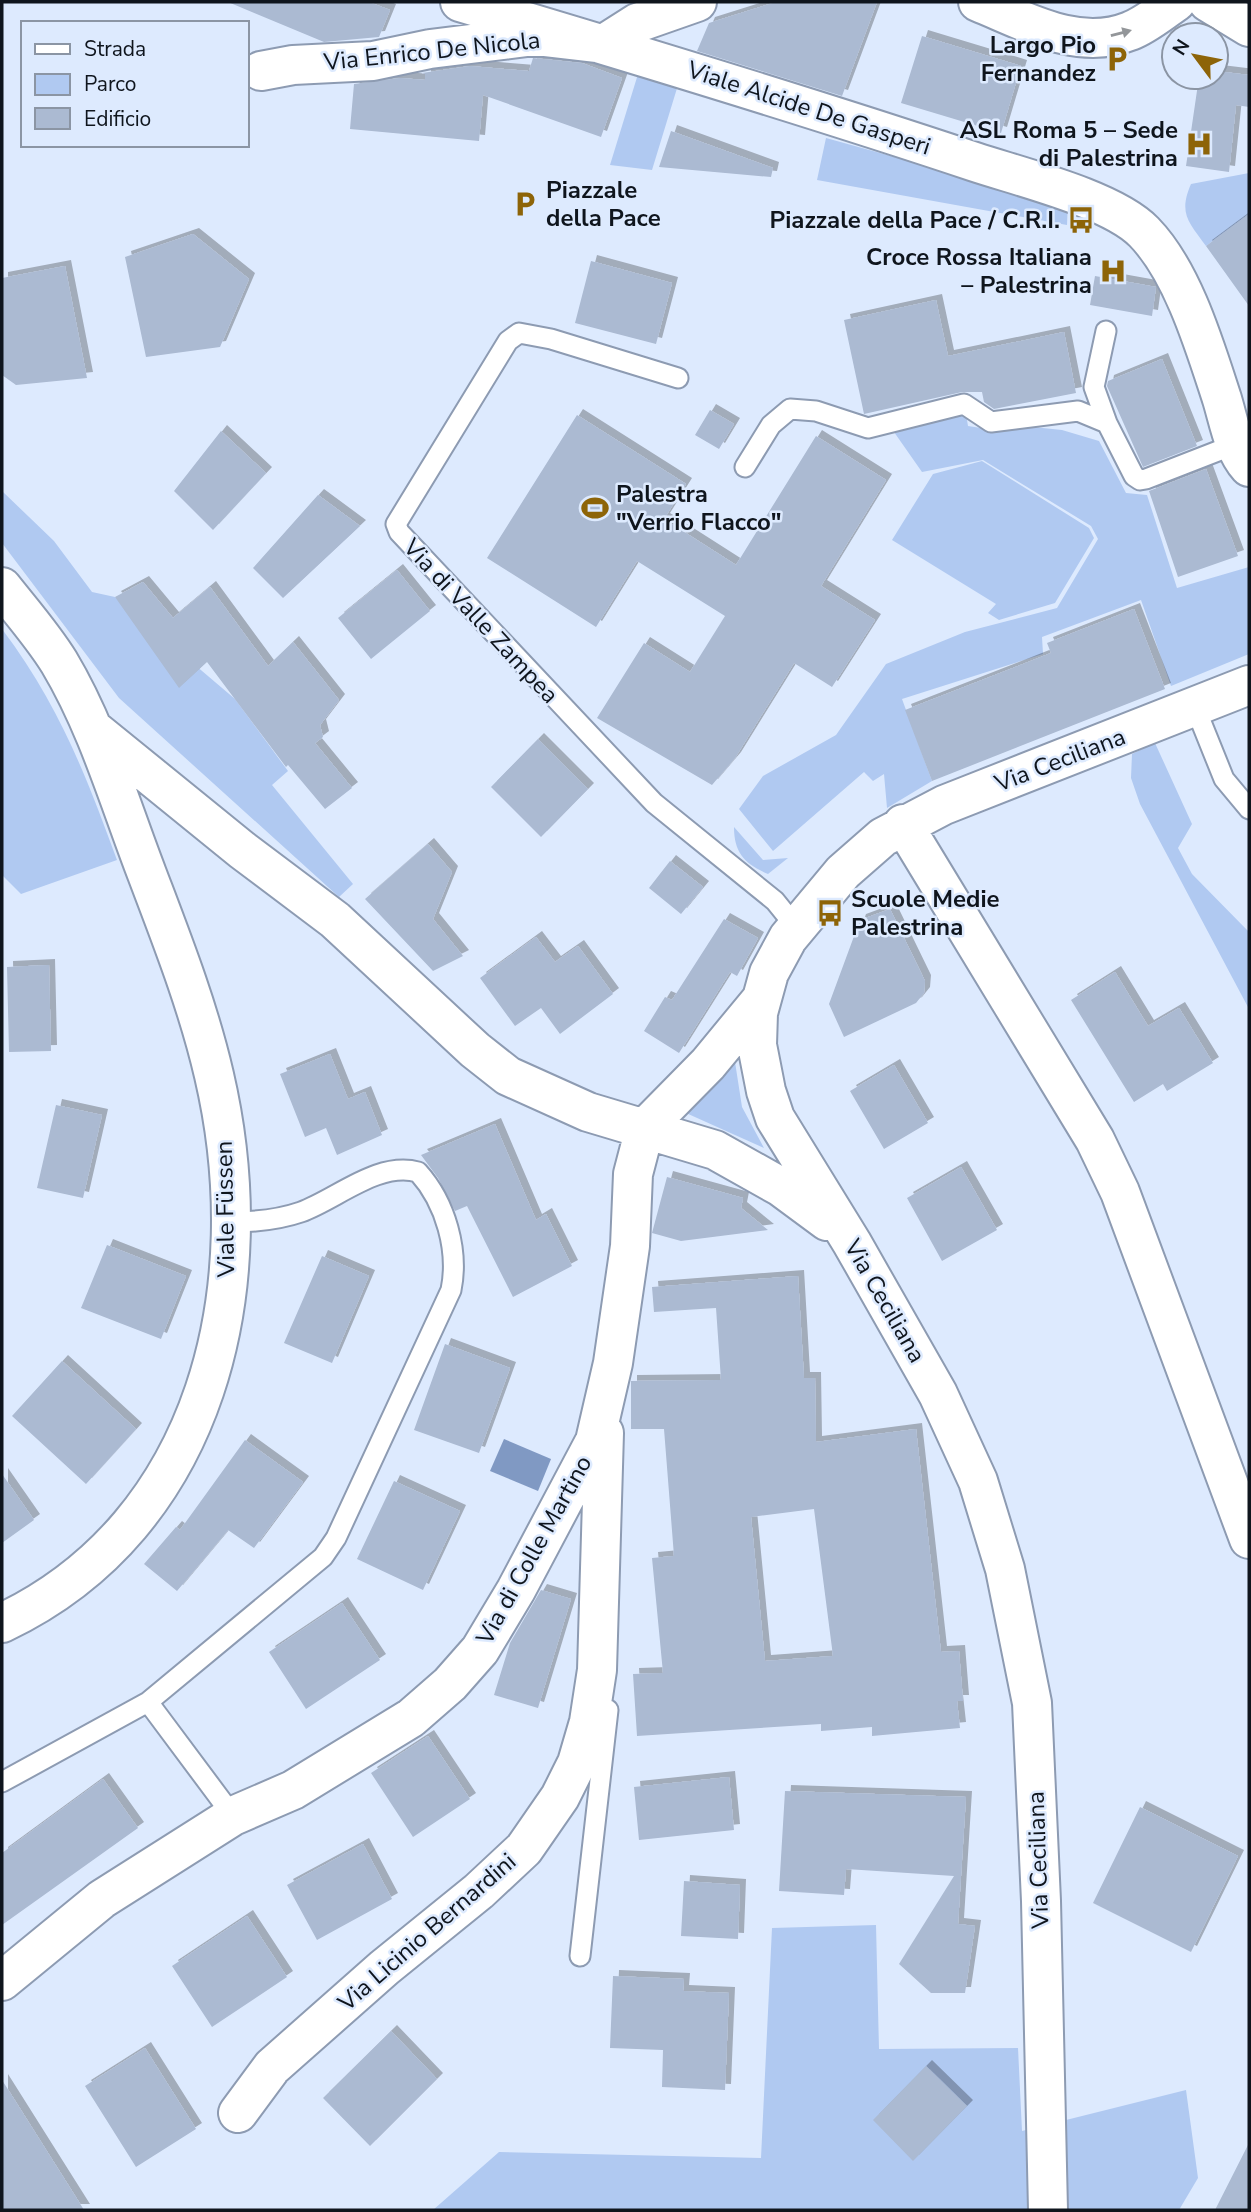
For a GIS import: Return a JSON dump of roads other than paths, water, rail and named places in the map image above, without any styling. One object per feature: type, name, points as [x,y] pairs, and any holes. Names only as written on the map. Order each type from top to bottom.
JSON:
[{"type":"street","name":"Viale Alcide De Gasperi","points":[[460,2],[822,111],[1061,191],[1134,224],[1150,240],[1192,313],[1242,455]]},
{"type":"street","points":[[604,44],[637,23],[697,2]]},
{"type":"street","points":[[978,2],[1057,34],[1083,38],[1122,34],[1150,20],[1176,2]]},
{"type":"street","points":[[1208,2],[1249,27]]},
{"type":"street","name":"Via Enrico De Nicola","points":[[261,71],[293,65],[373,61],[430,49],[536,36],[604,44]]},
{"type":"street","name":"Viale Füssen","points":[[2,587],[59,662],[92,729],[183,969],[206,1045],[224,1130],[230,1223],[227,1289],[214,1361],[201,1402],[175,1460],[130,1528],[103,1556],[69,1583],[2,1623]]},
{"type":"street","name":"Via Ceciliana","points":[[1048,2210],[1041,1901],[1032,1703],[1005,1569],[978,1481],[938,1394],[852,1243],[799,1161],[770,1104],[757,1045],[760,1001],[775,961],[796,927],[854,862],[903,824],[956,800],[1249,685]]},
{"type":"street","name":"Viale Füssen","points":[[92,729],[242,850],[335,920],[475,1050],[508,1076],[588,1112],[701,1144],[746,1166],[797,1198],[852,1243]]},
{"type":"street","points":[[903,824],[1095,1140],[1120,1192],[1249,1539]]},
{"type":"street","name":"Via di Colle Martino","points":[[2,1981],[102,1899],[233,1816],[293,1790],[411,1718],[450,1684],[480,1650],[516,1590],[594,1441],[605,1396],[631,1246],[633,1174],[645,1128],[708,1064],[760,1001]]},
{"type":"street","name":"Via Licinio Bernardini","points":[[238,2113],[272,2067],[384,1968],[479,1891],[524,1849],[560,1797],[577,1763],[589,1722],[597,1670],[605,1396]]},
{"type":"lane","points":[[1106,331],[1094,387],[1129,471],[1140,480],[1242,455]]},
{"type":"lane","name":"Via di Valle Zampea","points":[[678,377],[551,338],[519,333],[508,341],[396,524],[399,532],[645,793],[775,901],[796,927]]},
{"type":"lane","points":[[745,467],[771,425],[790,408],[816,411],[868,428],[964,404],[991,422],[1078,411],[1107,423]]},
{"type":"lane","points":[[1195,708],[1224,779],[1249,809]]},
{"type":"lane","points":[[2,1782],[148,1702],[308,1572],[331,1547],[447,1301],[454,1275],[453,1248],[439,1207],[424,1179],[409,1170],[379,1175],[285,1217],[230,1223]]},
{"type":"lane","points":[[580,1956],[612,1671],[598,1633]]},
{"type":"lane","points":[[148,1702],[233,1816]]},
{"type":"place","name":"Largo Pio Fernandez","points":[[1117,59]]},
{"type":"place","name":"ASL Roma 5 – Sede di Palestrina","points":[[1199,144]]},
{"type":"place","name":"Piazzale della Pace","points":[[525,204]]},
{"type":"place","name":"Piazzale della Pace / C.R.I.","points":[[1081,220]]},
{"type":"place","name":"Croce Rossa Italiana – Palestrina","points":[[1113,271]]},
{"type":"place","name":"Palestra \"Verrio Flacco\"","points":[[595,508]]},
{"type":"place","name":"Scuole Medie Palestrina","points":[[830,913]]}]
